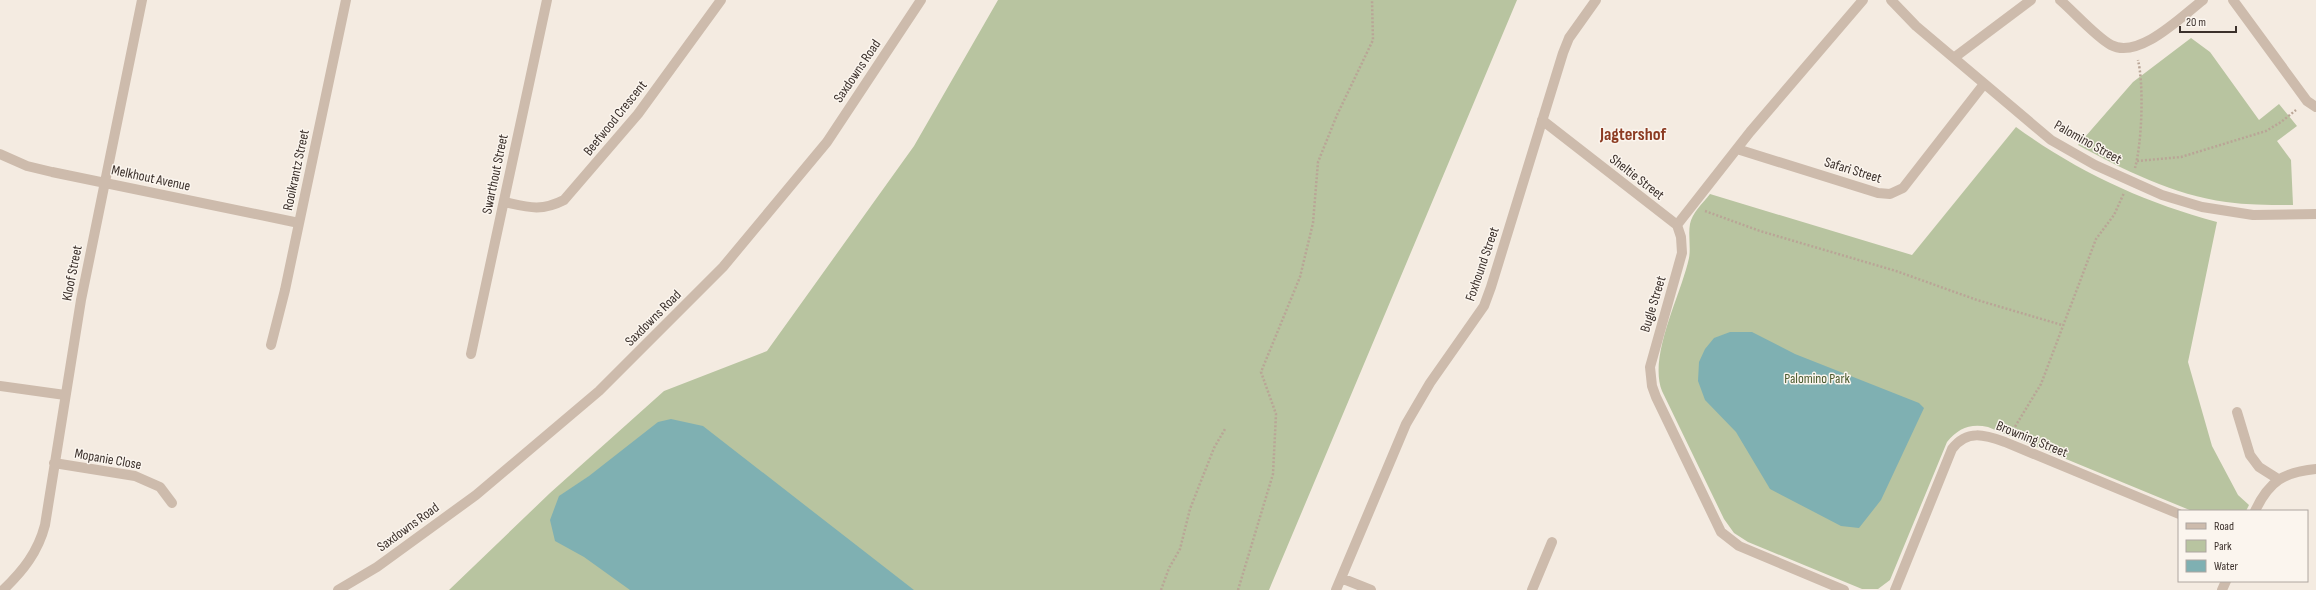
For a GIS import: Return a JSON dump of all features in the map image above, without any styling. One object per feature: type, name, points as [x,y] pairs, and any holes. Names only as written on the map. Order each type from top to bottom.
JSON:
[{"type":"street","name":"Kloof Street","points":[[3,590],[17,577],[36,551],[45,525],[65,395],[104,183],[142,0]]},
{"type":"street","name":"Rooikrantz Street","points":[[271,344],[285,290],[346,0]]},
{"type":"street","name":"Swarthout Street","points":[[471,354],[547,0]]},
{"type":"street","name":"Beefwood Crescent","points":[[504,202],[537,208],[551,207],[564,200],[638,114],[721,0]]},
{"type":"street","name":"Saxdowns Road","points":[[338,590],[377,567],[476,495],[600,391],[724,266],[827,142],[921,0]]},
{"type":"street","name":"Foxhound Street","points":[[1336,590],[1406,424],[1430,383],[1484,306],[1569,38],[1596,0]]},
{"type":"street","points":[[1677,225],[1737,149],[1863,0]]},
{"type":"street","name":"Palomino Street","points":[[1891,0],[1916,26],[1955,57],[1984,84],[2051,140],[2095,165],[2162,195],[2202,207],[2238,213],[2279,216],[2316,214]]},
{"type":"street","points":[[1955,57],[2031,0]]},
{"type":"street","points":[[2060,0],[2110,45],[2125,49],[2135,48],[2148,41],[2203,0]]},
{"type":"street","points":[[2233,0],[2307,101],[2316,107]]},
{"type":"street","name":"Safari Street","points":[[1737,149],[1878,193],[1896,193],[1903,188],[1984,84]]},
{"type":"street","name":"Sheltie Street","points":[[1542,120],[1677,225]]},
{"type":"street","name":"Melkhout Avenue","points":[[0,154],[27,166],[299,223]]},
{"type":"street","name":"Bugle Street","points":[[1677,225],[1681,237],[1682,253],[1650,367],[1652,386],[1656,397],[1721,532],[1739,546],[1844,590]]},
{"type":"street","points":[[0,386],[65,395]]},
{"type":"street","points":[[2237,412],[2250,455],[2259,467],[2278,479]]},
{"type":"street","name":"Browning Street","points":[[1895,590],[1952,449],[1957,442],[1964,437],[1979,434],[2005,442],[2178,514]]},
{"type":"street","name":"Mopanie Close","points":[[54,463],[135,476],[160,487],[172,503]]},
{"type":"street","points":[[2256,510],[2267,489],[2278,479],[2288,474],[2316,469]]},
{"type":"street","points":[[1532,590],[1552,542]]},
{"type":"street","points":[[1341,578],[1371,590]]},
{"type":"path","points":[[1238,590],[1273,474],[1276,414],[1262,372],[1300,277],[1313,223],[1318,162],[1337,115],[1373,40],[1372,0]]},
{"type":"path","points":[[2134,171],[2137,161],[2140,123],[2140,70],[2135,48]]},
{"type":"path","points":[[2137,161],[2181,157],[2266,131],[2281,122],[2307,101]]},
{"type":"path","points":[[2005,442],[2041,384],[2096,238],[2114,215],[2125,191]]},
{"type":"path","points":[[1691,206],[1760,231],[1896,271],[1977,300],[2062,325]]},
{"type":"path","points":[[1161,590],[1169,568],[1180,549],[1190,509],[1214,448],[1225,429]]},
{"type":"green space","points":[[998,0],[1517,0],[1269,590],[449,590],[550,493],[664,391],[767,351],[914,146]]},
{"type":"green space","points":[[2191,38],[2210,52],[2259,120],[2279,104],[2297,126],[2277,141],[2291,160],[2293,205],[2234,203],[2187,194],[2131,172],[2078,145],[2133,82]]},
{"type":"green space","name":"Palomino Park","points":[[2016,127],[2063,158],[2112,184],[2163,205],[2217,222],[2188,362],[2212,446],[2238,495],[2249,505],[2246,510],[2190,510],[1988,427],[1970,426],[1960,430],[1947,442],[1890,580],[1878,589],[1862,589],[1748,542],[1734,533],[1724,519],[1662,391],[1659,377],[1659,361],[1662,343],[1689,258],[1690,224],[1695,212],[1710,194],[1912,255]]},
{"type":"water","points":[[1730,332],[1752,332],[1795,354],[1919,403],[1924,408],[1881,500],[1859,528],[1841,526],[1770,489],[1736,432],[1705,400],[1698,381],[1699,362],[1705,349],[1714,338]]},
{"type":"water","points":[[671,419],[703,426],[914,590],[630,590],[584,557],[555,541],[550,520],[559,496],[589,476],[658,422]]},
{"type":"district","name":"Jagtershof","points":[[1633,134]]}]
